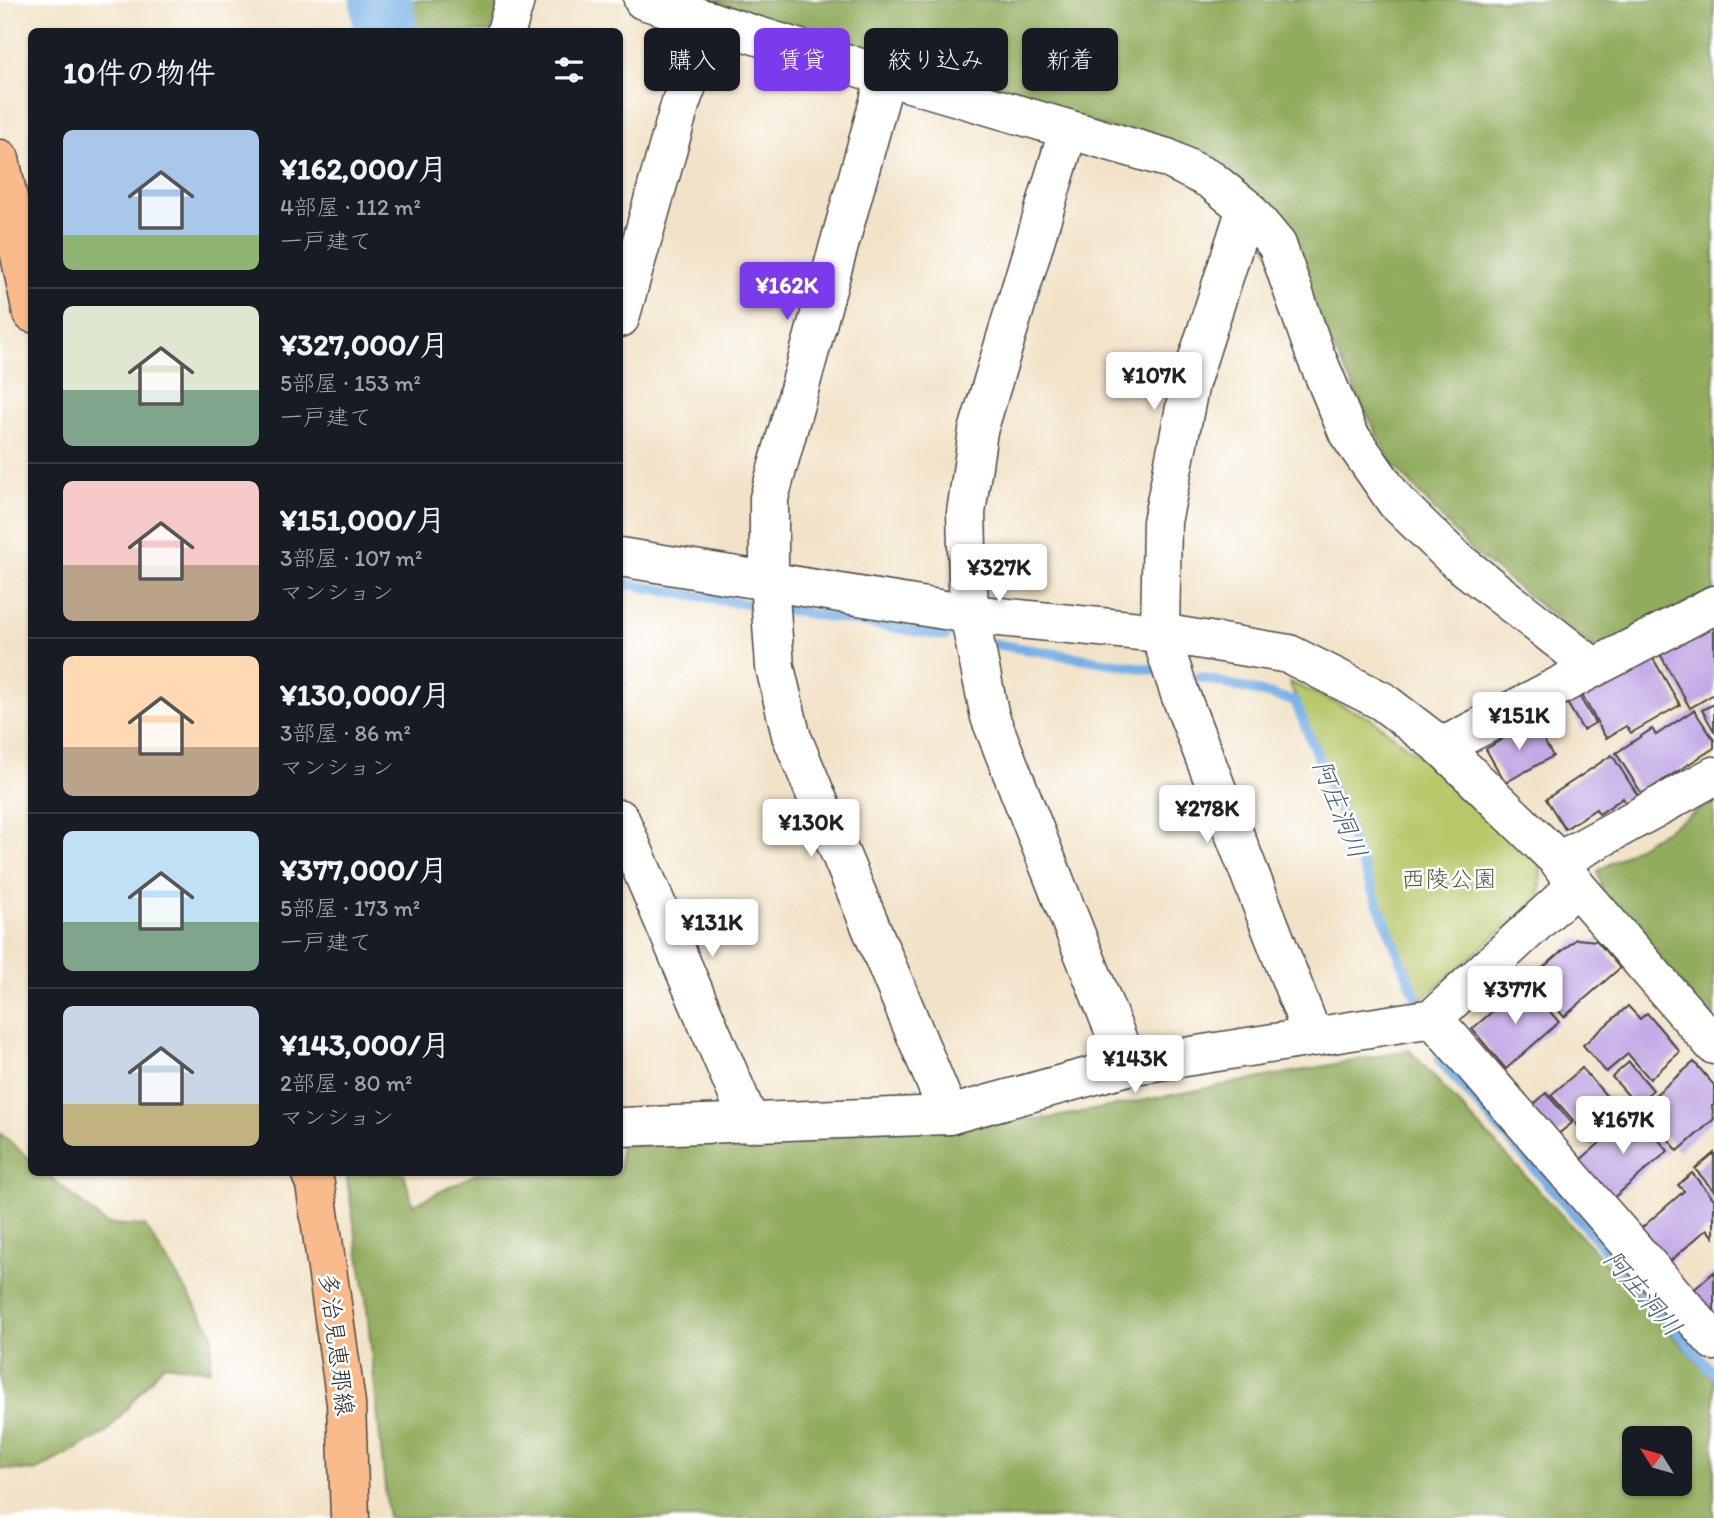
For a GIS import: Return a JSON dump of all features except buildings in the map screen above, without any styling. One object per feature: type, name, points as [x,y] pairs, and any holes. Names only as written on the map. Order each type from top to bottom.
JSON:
[{"type":"main road","points":[[0,159],[28,294]]},
{"type":"main road","name":"多治見恵那線","points":[[312,1176],[346,1403],[350,1518]]},
{"type":"street","points":[[507,28],[515,0]]},
{"type":"street","points":[[643,0],[864,69]]},
{"type":"street","points":[[623,307],[681,102],[711,21]]},
{"type":"street","points":[[882,91],[769,498],[769,580],[775,667],[791,736],[949,1115]]},
{"type":"street","points":[[936,91],[1167,158],[1211,180],[1246,208],[1277,245],[1315,354],[1348,433],[1396,502],[1455,559],[1593,667]]},
{"type":"street","points":[[1068,131],[978,431],[966,513],[969,614],[990,717],[1128,1066]]},
{"type":"street","points":[[1246,208],[1190,383],[1162,522],[1160,633],[1180,694],[1313,1037]]},
{"type":"street","points":[[623,557],[969,614],[1160,633],[1289,654],[1382,701],[1442,747],[1567,874],[1714,1045]]},
{"type":"street","points":[[1442,747],[1714,605]]},
{"type":"street","points":[[623,1127],[949,1115],[1128,1066],[1433,1018],[1567,874],[1714,776]]},
{"type":"street","points":[[623,826],[750,1123]]},
{"type":"street","points":[[1433,1018],[1714,1341]]},
{"type":"green space","points":[[385,0],[501,0],[492,28],[389,28]]},
{"type":"green space","points":[[711,0],[1714,0],[1714,590],[1596,650],[1471,550],[1391,462],[1331,343],[1208,160],[994,91],[1008,91],[1008,28],[864,28],[864,49],[850,45],[850,28],[798,28]]},
{"type":"green space","name":"西陵公園","points":[[1289,682],[1372,719],[1435,769],[1541,863],[1540,897],[1421,1000]]},
{"type":"green space","points":[[1714,801],[1714,1023],[1603,894],[1598,871]]},
{"type":"green space","points":[[1409,1050],[1714,1380],[1714,1518],[388,1518],[366,1299],[346,1176],[405,1176],[413,1205],[472,1176],[623,1176],[623,1145],[1050,1118]]},
{"type":"green space","points":[[0,1133],[28,1157],[28,1176],[50,1176],[106,1224],[145,1226],[213,1333],[210,1370],[164,1364],[106,1433],[35,1471],[0,1469]]},
{"type":"waterway","name":"阿庄洞川","points":[[381,0],[385,28]]},
{"type":"waterway","name":"阿庄洞川","points":[[623,584],[752,605]]},
{"type":"waterway","name":"阿庄洞川","points":[[787,610],[946,636]]},
{"type":"waterway","name":"阿庄洞川","points":[[995,644],[1154,670]]},
{"type":"waterway","name":"阿庄洞川","points":[[1199,677],[1295,701],[1421,1009]]},
{"type":"waterway","name":"阿庄洞川","points":[[1440,1052],[1440,1061],[1714,1374]]}]
